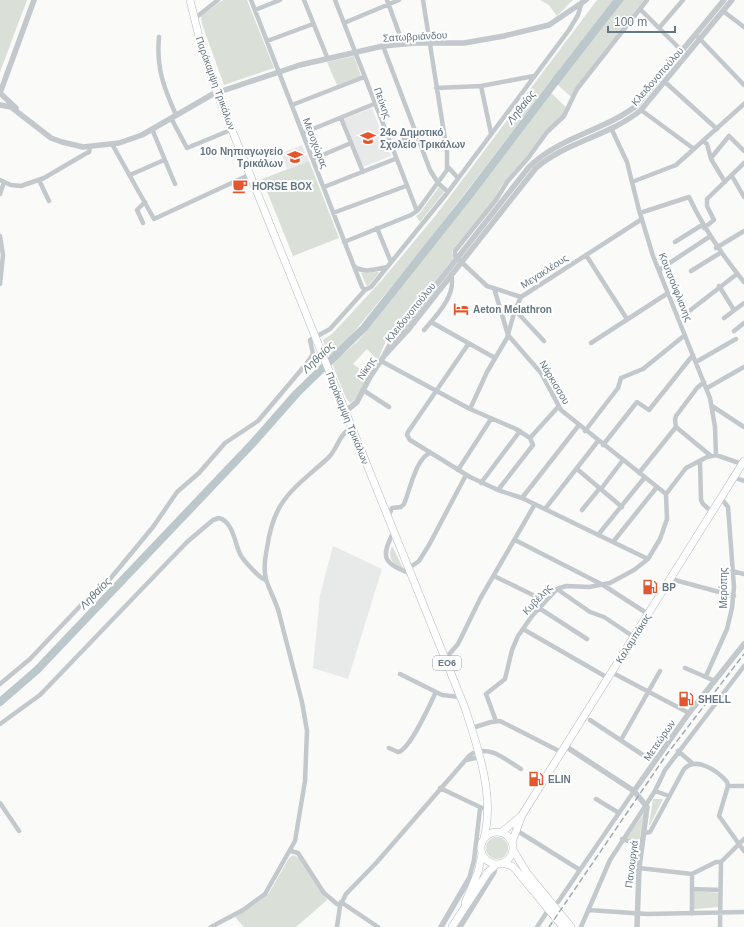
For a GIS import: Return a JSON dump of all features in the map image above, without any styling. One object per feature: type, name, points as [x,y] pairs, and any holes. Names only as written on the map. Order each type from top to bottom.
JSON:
[{"type":"main road","name":"Παράκαμψη Τρικάλων","points":[[190,0],[194,19],[217,92],[472,728],[479,754],[485,811],[484,838]]},
{"type":"main road","name":"Καλαμπάκας","points":[[512,842],[522,815],[743,462]]},
{"type":"main road","name":"Παράκαμψη Τρικάλων","points":[[485,811],[494,828],[500,832]]},
{"type":"main road","name":"Καλαμπάκας","points":[[500,832],[522,815]]},
{"type":"main road","points":[[484,838],[491,833],[500,832]]},
{"type":"main road","name":"ΕΟ6","points":[[500,832],[507,835],[512,842]]},
{"type":"main road","name":"ΕΟ6","points":[[459,915],[482,854],[481,846],[484,838]]},
{"type":"main road","points":[[512,842],[513,850],[534,882],[571,927]]},
{"type":"main road","name":"ΕΟ6","points":[[452,927],[488,872],[509,858],[513,850]]},
{"type":"main road","points":[[482,854],[488,861],[512,866],[563,927]]},
{"type":"street","points":[[29,121],[0,93],[34,0]]},
{"type":"street","points":[[194,19],[218,0]]},
{"type":"street","name":"Μεσοχώρας","points":[[252,0],[344,242],[362,287],[365,290]]},
{"type":"street","points":[[255,10],[280,0]]},
{"type":"street","points":[[304,0],[327,58]]},
{"type":"street","name":"Πεύκης","points":[[335,0],[395,159],[417,211]]},
{"type":"street","points":[[344,22],[388,2],[399,0]]},
{"type":"street","points":[[424,0],[448,167],[458,178]]},
{"type":"street","points":[[499,200],[503,187],[530,157],[547,132],[564,116],[578,90],[647,0]]},
{"type":"street","points":[[659,28],[682,0]]},
{"type":"street","points":[[0,684],[30,659],[84,602],[116,572],[180,489],[199,473],[225,443],[254,424],[265,413],[311,358],[313,351],[310,340],[317,339],[334,326],[365,290],[370,288],[448,192],[574,22],[583,1]]},
{"type":"street","name":"Σατωβριάνδου","points":[[29,121],[56,140],[90,147],[112,144],[130,140],[217,92],[279,71],[355,51],[383,46],[429,43],[464,43],[533,30],[553,23],[583,1]]},
{"type":"street","name":"Κλειδονοπούλου","points":[[383,358],[404,335],[449,273],[536,168],[550,156],[611,128],[641,110],[722,11],[726,1]]},
{"type":"street","name":"Κλειδονοπούλου","points":[[459,261],[499,200],[529,167],[545,153],[619,117],[636,106],[696,34],[726,1]]},
{"type":"street","points":[[388,2],[403,44]]},
{"type":"street","points":[[640,9],[682,51]]},
{"type":"street","points":[[722,11],[744,27]]},
{"type":"street","points":[[267,41],[313,24]]},
{"type":"street","points":[[696,34],[744,85]]},
{"type":"street","points":[[159,37],[158,62],[160,74],[174,117],[187,148],[232,129]]},
{"type":"street","points":[[383,46],[430,170],[438,183],[448,192]]},
{"type":"street","points":[[436,88],[481,86],[534,76]]},
{"type":"street","points":[[292,105],[364,77]]},
{"type":"street","points":[[665,82],[717,129]]},
{"type":"street","points":[[481,86],[491,133]]},
{"type":"street","points":[[302,133],[374,104]]},
{"type":"street","points":[[632,182],[673,166],[744,104]]},
{"type":"street","points":[[0,105],[12,107],[29,121]]},
{"type":"street","points":[[641,110],[694,149]]},
{"type":"street","points":[[341,118],[363,172]]},
{"type":"street","name":"Κουτσούφλιανης","points":[[611,128],[625,156],[640,213],[659,270],[707,388],[712,406],[716,432],[714,456]]},
{"type":"street","points":[[152,129],[175,184]]},
{"type":"street","points":[[390,145],[416,134]]},
{"type":"street","points":[[711,158],[729,136],[744,151]]},
{"type":"street","points":[[703,141],[707,144],[711,158],[725,182]]},
{"type":"street","points":[[313,159],[351,143]]},
{"type":"street","points":[[112,144],[154,219],[251,174]]},
{"type":"street","points":[[0,194],[2,181],[18,186],[39,180],[49,176],[89,152],[90,147]]},
{"type":"street","points":[[324,187],[395,159]]},
{"type":"street","points":[[130,175],[164,160]]},
{"type":"street","points":[[675,242],[714,220],[707,206],[707,199],[744,163]]},
{"type":"street","points":[[344,242],[417,211],[448,167]]},
{"type":"street","points":[[732,176],[744,196]]},
{"type":"street","points":[[39,180],[49,200]]},
{"type":"street","points":[[334,213],[406,186]]},
{"type":"street","points":[[640,213],[689,197],[716,248],[744,282]]},
{"type":"street","points":[[143,223],[137,210],[145,202]]},
{"type":"street","name":"Μεγακλέους","points":[[470,409],[508,335],[515,310],[521,297],[642,219]]},
{"type":"street","points":[[376,228],[391,262]]},
{"type":"street","points":[[716,248],[744,231]]},
{"type":"street","points":[[0,236],[3,255],[0,284]]},
{"type":"street","points":[[659,270],[709,237]]},
{"type":"street","points":[[691,271],[720,253]]},
{"type":"street","points":[[586,255],[627,319]]},
{"type":"street","points":[[459,261],[485,285],[521,297]]},
{"type":"street","points":[[354,266],[358,269],[370,270],[387,267]]},
{"type":"street","points":[[424,330],[449,296],[449,273]]},
{"type":"street","points":[[679,319],[737,274]]},
{"type":"street","points":[[720,286],[734,310]]},
{"type":"street","name":"Νάρκισσου","points":[[494,288],[508,335],[541,373],[558,407],[585,431],[666,494]]},
{"type":"street","points":[[591,343],[668,293]]},
{"type":"street","points":[[724,318],[744,303]]},
{"type":"street","points":[[515,310],[544,341]]},
{"type":"street","points":[[431,322],[495,358]]},
{"type":"street","points":[[734,331],[744,323]]},
{"type":"street","points":[[585,431],[618,388],[621,378],[643,370],[685,335]]},
{"type":"street","points":[[696,362],[736,339]]},
{"type":"street","points":[[469,343],[407,435],[410,440],[481,483],[522,498],[648,560]]},
{"type":"street","points":[[603,445],[637,402],[649,410],[693,354]]},
{"type":"street","points":[[383,358],[436,392],[491,419],[520,431],[530,438],[532,445],[498,490]]},
{"type":"street","name":"Νίκης","points":[[346,411],[354,404],[383,358]]},
{"type":"street","points":[[707,388],[744,367]]},
{"type":"street","points":[[704,382],[697,388],[675,419],[676,427],[714,456],[743,462]]},
{"type":"street","name":"Νίκης","points":[[363,390],[389,407]]},
{"type":"street","points":[[712,406],[744,427]]},
{"type":"street","points":[[530,438],[558,407]]},
{"type":"street","points":[[458,470],[491,419]]},
{"type":"street","points":[[522,498],[579,426]]},
{"type":"street","points":[[639,473],[676,427]]},
{"type":"street","points":[[210,927],[243,910],[265,894],[294,845],[305,780],[306,731],[302,702],[279,613],[266,580],[265,559],[268,537],[272,520],[277,510],[293,488],[331,455],[345,432],[353,428]]},
{"type":"street","points":[[481,483],[520,431]]},
{"type":"street","points":[[545,509],[598,441]]},
{"type":"street","points":[[388,517],[392,508],[401,507],[404,504],[420,462],[425,455],[430,453]]},
{"type":"street","points":[[666,494],[684,470],[700,461],[714,456]]},
{"type":"street","points":[[582,510],[623,460]]},
{"type":"street","points":[[700,461],[701,500],[705,507],[712,512]]},
{"type":"street","points":[[577,469],[622,507]]},
{"type":"street","points":[[394,531],[385,549],[388,560],[393,567],[410,571],[419,561],[429,545],[466,475]]},
{"type":"street","points":[[734,477],[744,481]]},
{"type":"street","points":[[598,535],[645,478]]},
{"type":"street","points":[[613,542],[657,487]]},
{"type":"street","name":"Κυβέλης","points":[[496,721],[486,694],[505,678],[513,646],[523,629],[539,608],[557,589],[566,586],[584,588],[602,585],[623,576],[648,560],[660,539],[667,519],[666,494]]},
{"type":"street","name":"Μερόπης","points":[[706,676],[729,623],[734,596],[728,507],[721,498]]},
{"type":"street","points":[[445,659],[458,644],[480,599],[535,504]]},
{"type":"street","points":[[0,724],[40,695],[187,542],[213,520],[219,518],[224,520],[235,538],[241,555],[260,578],[266,580]]},
{"type":"street","points":[[515,540],[602,585],[648,614]]},
{"type":"street","points":[[732,571],[744,574]]},
{"type":"street","points":[[494,576],[545,601]]},
{"type":"street","points":[[671,579],[734,596]]},
{"type":"street","points":[[557,589],[590,612],[604,617],[634,637]]},
{"type":"street","points":[[539,608],[588,639]]},
{"type":"street","points":[[523,629],[609,675],[673,703],[689,713]]},
{"type":"street","name":"Μετεώρων","points":[[634,791],[689,713],[744,644]]},
{"type":"street","points":[[581,927],[607,865],[622,839],[655,791],[662,774],[744,666]]},
{"type":"street","points":[[685,668],[715,681]]},
{"type":"street","points":[[621,740],[660,671]]},
{"type":"street","points":[[400,674],[448,697],[460,697]]},
{"type":"street","points":[[389,748],[398,752],[403,750],[416,731],[436,692]]},
{"type":"street","points":[[590,720],[649,759]]},
{"type":"street","points":[[472,728],[496,721],[504,722],[563,749],[634,791],[646,804]]},
{"type":"street","points":[[337,927],[339,903],[466,760],[479,754],[493,751],[521,769]]},
{"type":"street","points":[[678,751],[692,763],[701,764],[725,780],[728,786],[720,816],[744,851]]},
{"type":"street","points":[[644,833],[650,832],[682,772],[692,763]]},
{"type":"street","points":[[728,786],[744,786]]},
{"type":"street","points":[[440,788],[485,811],[474,860],[472,880],[441,927]]},
{"type":"street","points":[[558,902],[634,791]]},
{"type":"street","points":[[655,791],[669,796]]},
{"type":"street","points":[[596,799],[619,813]]},
{"type":"street","points":[[0,803],[20,831]]},
{"type":"street","name":"Πανουργιά","points":[[637,927],[636,914],[639,868],[648,810],[646,804]]},
{"type":"street","points":[[516,830],[580,870]]},
{"type":"street","points":[[622,839],[642,846]]},
{"type":"street","points":[[720,927],[721,862],[744,839]]},
{"type":"street","points":[[294,845],[324,893],[378,927]]},
{"type":"street","points":[[291,851],[298,853]]},
{"type":"street","points":[[639,868],[692,874],[714,862],[721,862]]},
{"type":"street","points":[[460,927],[498,864]]},
{"type":"street","points":[[692,874],[692,914]]},
{"type":"street","points":[[692,889],[720,890]]},
{"type":"street","points":[[537,927],[549,909]]},
{"type":"street","points":[[588,910],[636,914],[744,912]]},
{"type":"shaded area","points":[[0,0],[27,0],[0,72]]},
{"type":"shaded area","points":[[223,0],[247,0],[274,68],[224,85],[202,24],[201,16]]},
{"type":"shaded area","points":[[540,0],[573,0],[557,16],[549,5]]},
{"type":"shaded area","points":[[597,0],[613,0],[423,248],[345,343],[330,357],[323,340],[332,334],[382,280],[436,215]]},
{"type":"shaded area","name":"Ληθαίος","points":[[613,0],[624,0],[558,85],[552,79]]},
{"type":"shaded area","points":[[624,0],[644,0],[571,97],[558,85]]},
{"type":"shaded area","points":[[354,56],[361,76],[337,85],[327,62]]},
{"type":"shaded area","points":[[551,93],[567,108],[563,115],[501,186],[494,200],[452,251],[453,259],[391,338],[393,327],[378,360],[367,349],[353,364],[368,375],[356,399],[350,403],[346,398],[332,363],[357,342],[370,327]]},
{"type":"shaded area","name":"24ο Δημοτικό Σχολείο Τρικάλων","points":[[372,108],[391,156],[363,167],[344,119]]},
{"type":"shaded area","name":"10ο Νηπιαγωγείο Τρικάλων","points":[[302,145],[309,161],[287,169],[281,153]]},
{"type":"shaded area","points":[[309,161],[339,238],[293,256],[262,179]]},
{"type":"shaded area","points":[[439,187],[444,192],[420,222],[416,216],[420,213]]},
{"type":"shaded area","points":[[361,273],[379,273],[367,287]]},
{"type":"shaded area","points":[[333,546],[382,569],[348,679],[313,668],[320,595]]},
{"type":"shaded area","points":[[392,546],[404,570],[392,561],[390,554]]},
{"type":"shaded area","points":[[653,799],[663,799],[649,825]]},
{"type":"shaded area","points":[[643,815],[639,843],[625,839],[642,816]]},
{"type":"shaded area","points":[[497,837],[505,840],[508,848],[505,856],[497,859],[489,856],[486,848],[489,840]]},
{"type":"shaded area","points":[[293,855],[299,858],[327,900],[296,927],[244,927],[235,917],[269,893],[289,858]]},
{"type":"shaded area","points":[[693,892],[719,893],[719,907],[694,909]]},
{"type":"waterway","name":"Ληθαίος","points":[[0,702],[37,670],[252,444],[297,393],[364,328],[467,198],[561,74]]},
{"type":"railway","points":[[549,927],[667,754],[744,654]]},
{"type":"place","name":"24ο Δημοτικό Σχολείο Τρικάλων","points":[[368,138]]},
{"type":"place","name":"10ο Νηπιαγωγείο Τρικάλων","points":[[295,157]]},
{"type":"place","name":"HORSE BOX","points":[[240,186]]},
{"type":"place","name":"Aeton Melathron","points":[[461,309]]},
{"type":"place","name":"BP","points":[[650,587]]},
{"type":"place","name":"SHELL","points":[[686,699]]},
{"type":"place","name":"ELIN","points":[[536,779]]}]
